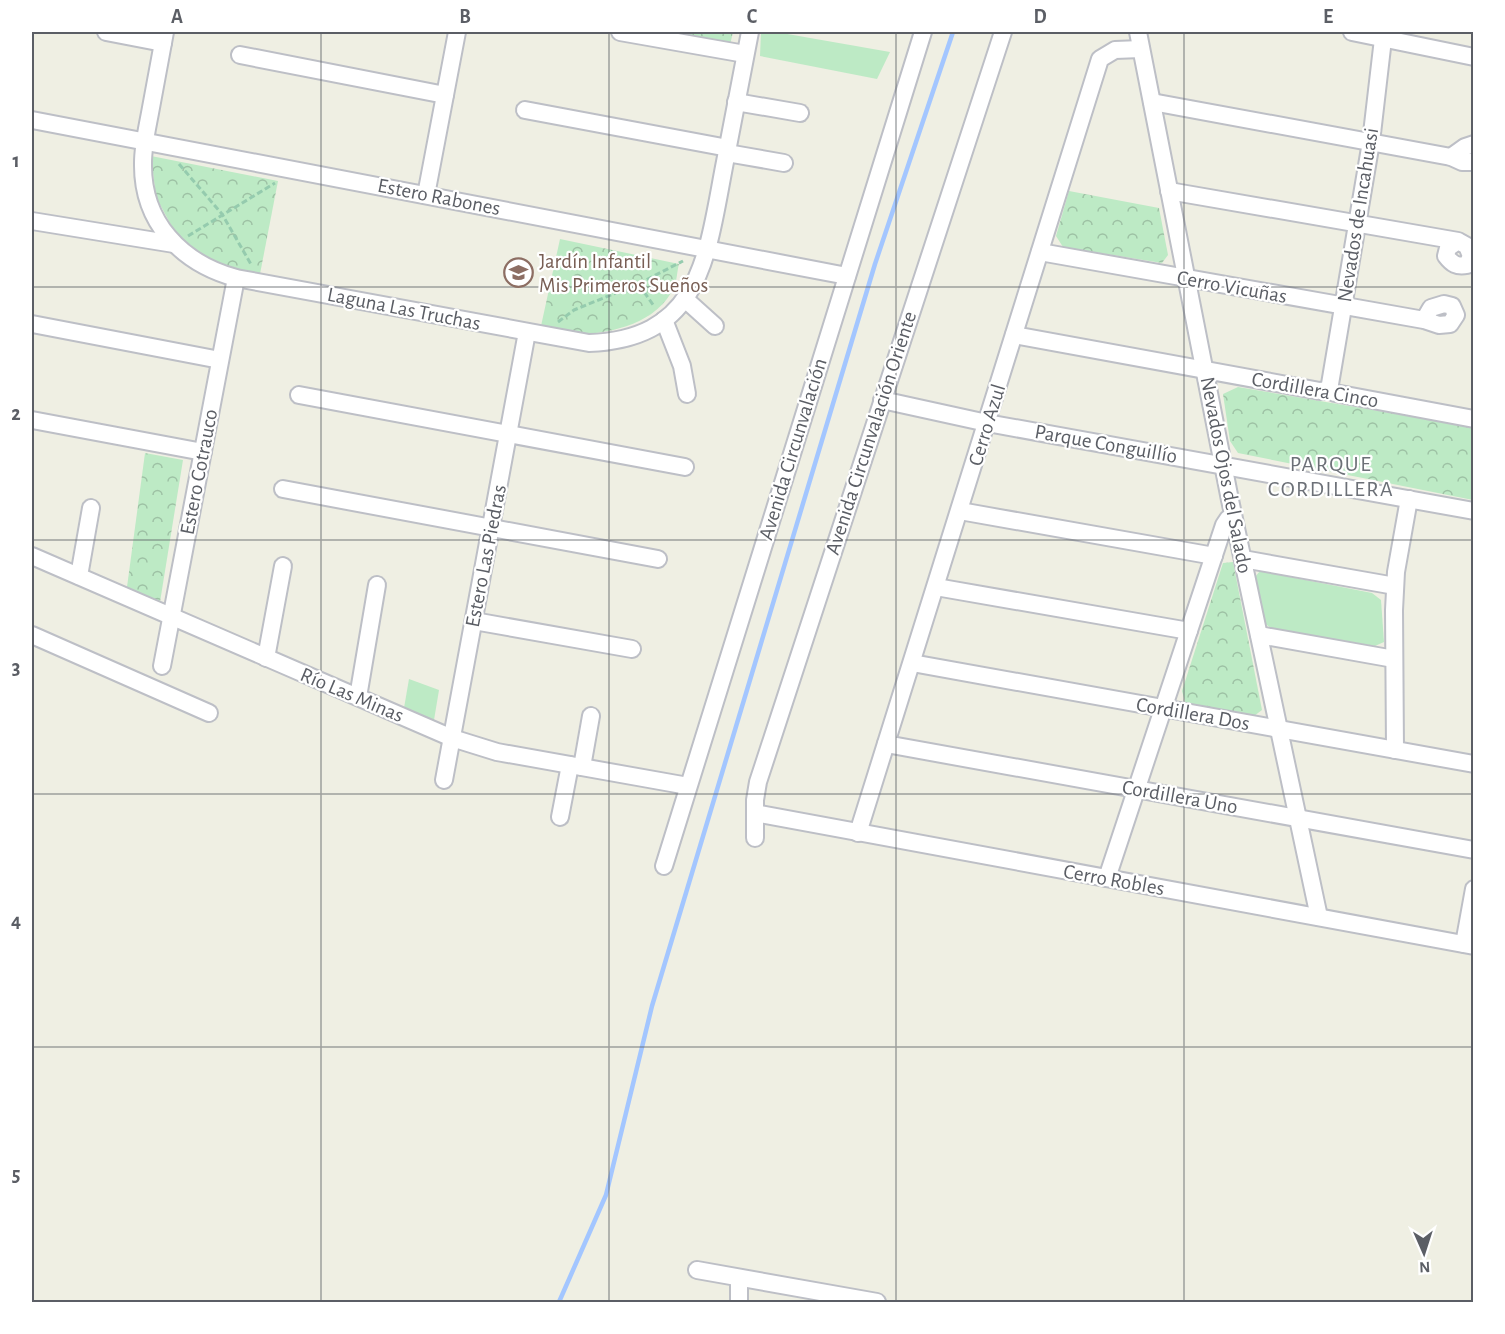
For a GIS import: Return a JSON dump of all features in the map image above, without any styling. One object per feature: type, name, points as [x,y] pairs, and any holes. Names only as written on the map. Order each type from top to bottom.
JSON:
[{"type":"street","points":[[106,32],[164,37]]},
{"type":"street","points":[[426,195],[457,32]]},
{"type":"street","points":[[621,32],[746,54]]},
{"type":"street","name":"Laguna Las Truchas","points":[[164,37],[144,141],[142,165],[146,192],[157,222],[174,244],[194,261],[236,278],[573,341],[604,342],[638,334],[664,320],[685,299],[699,275],[709,248],[750,32]]},
{"type":"street","name":"Avenida Circunvalación","points":[[664,866],[923,32]]},
{"type":"street","name":"Avenida Circunvalación Oriente","points":[[755,838],[758,782],[1003,32]]},
{"type":"street","name":"Nevados Ojos del Salado","points":[[1138,32],[1233,515],[1319,917]]},
{"type":"street","points":[[1352,32],[1473,57]]},
{"type":"street","name":"Nevados de Incahuasi","points":[[1329,390],[1371,142],[1383,39]]},
{"type":"street","name":"Cerro Azul","points":[[858,833],[1100,59],[1114,50],[1142,49]]},
{"type":"street","points":[[240,55],[445,95]]},
{"type":"street","points":[[736,102],[800,113]]},
{"type":"street","points":[[1152,102],[1451,157],[1462,162],[1473,162]]},
{"type":"street","points":[[525,110],[784,163]]},
{"type":"street","name":"Estero Rabones","points":[[32,120],[847,276]]},
{"type":"street","points":[[1451,157],[1473,144]]},
{"type":"street","points":[[1169,191],[1458,241]]},
{"type":"street","points":[[32,221],[174,244]]},
{"type":"street","name":"Cerro Vicuñas","points":[[1040,252],[1424,320]]},
{"type":"street","name":"Estero Cotrauco","points":[[162,666],[236,278]]},
{"type":"street","points":[[685,299],[715,326]]},
{"type":"street","points":[[664,320],[682,366],[687,394]]},
{"type":"street","points":[[32,324],[220,360]]},
{"type":"street","name":"Estero Las Piedras","points":[[444,780],[508,434],[535,334]]},
{"type":"street","name":"Cordillera Cinco","points":[[1014,335],[1320,391],[1329,390],[1473,419]]},
{"type":"street","points":[[298,395],[685,467]]},
{"type":"street","name":"Parque Conguillío","points":[[882,400],[987,423],[1473,511]]},
{"type":"street","points":[[32,420],[203,452]]},
{"type":"street","points":[[283,489],[658,559]]},
{"type":"street","points":[[1395,750],[1395,586],[1408,499]]},
{"type":"street","points":[[80,576],[91,508]]},
{"type":"street","points":[[960,511],[1214,556]]},
{"type":"street","points":[[1107,878],[1224,525],[1233,515]]},
{"type":"street","name":"Río Las Minas","points":[[32,556],[452,738],[497,752],[688,786]]},
{"type":"street","points":[[1243,559],[1395,586]]},
{"type":"street","points":[[266,658],[283,566]]},
{"type":"street","points":[[358,697],[377,585]]},
{"type":"street","points":[[936,587],[1189,631]]},
{"type":"street","points":[[474,621],[632,649]]},
{"type":"street","points":[[32,635],[209,713]]},
{"type":"street","points":[[1259,635],[1394,659]]},
{"type":"street","name":"Cordillera Dos","points":[[912,663],[1473,764]]},
{"type":"street","points":[[560,817],[591,716]]},
{"type":"street","name":"Cordillera Uno","points":[[886,744],[1473,850]]},
{"type":"street","name":"Cerro Robles","points":[[755,813],[1469,945]]},
{"type":"street","points":[[1469,945],[1473,890]]},
{"type":"street","points":[[697,1270],[836,1299],[877,1302]]},
{"type":"street","points":[[739,1278],[739,1302]]},
{"type":"path","points":[[162,145],[222,214],[262,283]]},
{"type":"path","points":[[174,244],[297,170]]},
{"type":"path","points":[[535,334],[574,310],[638,284],[709,248]]},
{"type":"path","points":[[638,284],[664,320]]},
{"type":"green space","points":[[668,32],[733,32],[730,45]]},
{"type":"green space","points":[[761,32],[776,32],[890,52],[877,79],[760,56]]},
{"type":"green space","points":[[151,156],[278,181],[260,274],[220,266],[179,240],[156,197]]},
{"type":"green space","points":[[1069,191],[1159,208],[1168,255],[1162,263],[1063,247],[1056,236]]},
{"type":"green space","points":[[560,239],[679,264],[675,285],[667,299],[657,309],[633,324],[605,332],[578,334],[541,326]]},
{"type":"green space","points":[[1238,387],[1473,427],[1473,500],[1238,453],[1230,441],[1223,394]]},
{"type":"green space","points":[[145,453],[183,460],[160,602],[127,587]]},
{"type":"green space","points":[[1233,562],[1262,710],[1254,716],[1186,705],[1182,691],[1223,563]]},
{"type":"green space","points":[[1260,571],[1372,593],[1381,600],[1384,642],[1375,646],[1271,628],[1264,623],[1255,577]]},
{"type":"green space","points":[[409,679],[439,690],[434,720],[404,708]]},
{"type":"waterway","points":[[559,1302],[606,1195],[652,1006],[875,264],[953,32]]},
{"type":"place","name":"Jardín Infantil Mis Primeros Sueños","points":[[518,273]]},
{"type":"district","name":"PARQUE CORDILLERA","points":[[1331,476]]}]
